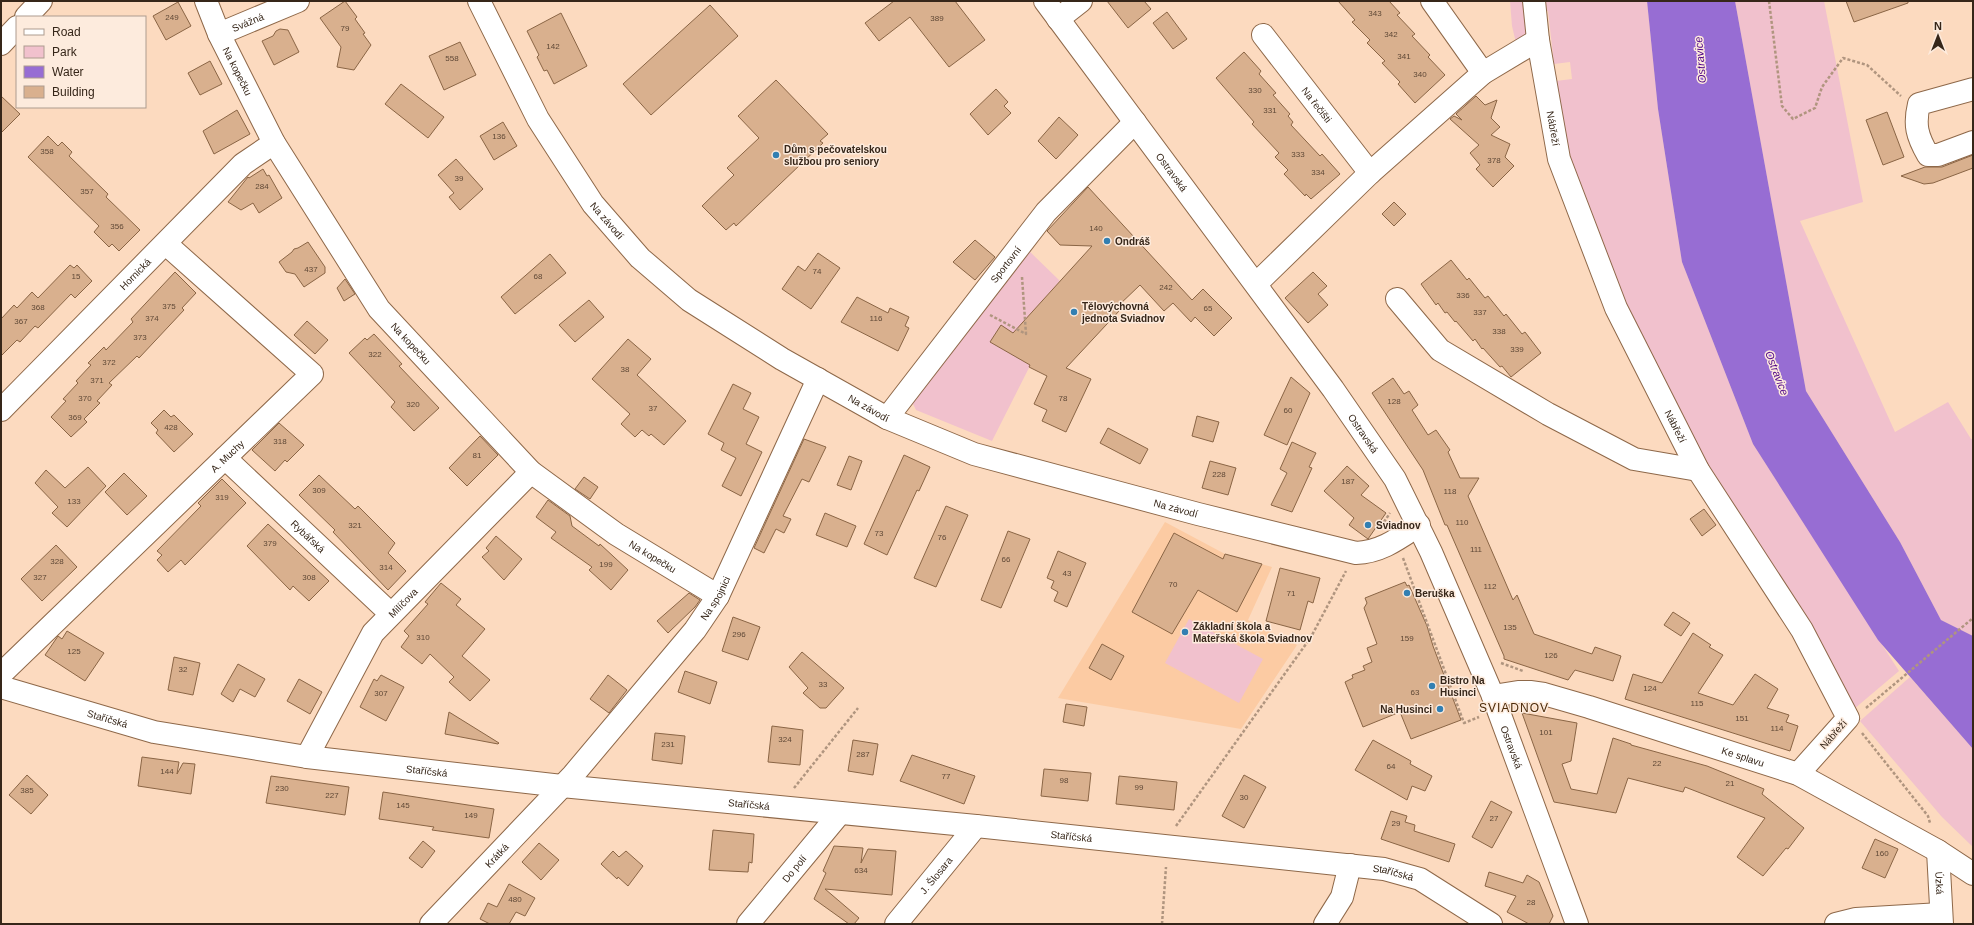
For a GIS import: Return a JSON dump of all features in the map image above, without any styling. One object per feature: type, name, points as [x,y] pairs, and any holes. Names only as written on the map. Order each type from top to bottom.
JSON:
[{"type":"street","points":[[27,16],[41,1]]},
{"type":"street","name":"Na kopečku","points":[[206,1],[219,34],[274,143],[379,309],[531,472],[616,534],[718,596]]},
{"type":"street","name":"Svážná","points":[[219,34],[298,1]]},
{"type":"street","name":"Na závodí","points":[[479,1],[538,119],[593,204],[640,258],[689,300],[782,359],[887,418],[974,454],[1198,514],[1356,553],[1380,549],[1394,542],[1419,525]]},
{"type":"street","name":"Ostravská","points":[[1045,1],[1334,389],[1395,479],[1419,525],[1577,924]]},
{"type":"street","points":[[1058,19],[1081,1]]},
{"type":"street","points":[[1432,1],[1483,73]]},
{"type":"street","name":"Nábřeží","points":[[1534,1],[1538,40],[1559,159],[1616,308],[1698,470],[1802,630],[1848,718],[1798,774]]},
{"type":"street","points":[[1,44],[16,28]]},
{"type":"street","name":"Na řečišti","points":[[1264,35],[1370,173]]},
{"type":"street","points":[[1256,284],[1370,173],[1483,73],[1538,40]]},
{"type":"street","points":[[1973,89],[1919,104],[1916,119],[1919,139],[1928,155],[1938,155],[1973,142]]},
{"type":"street","name":"Sportovní","points":[[887,418],[1046,212],[1135,122]]},
{"type":"street","name":"Hornická","points":[[1,410],[166,244],[243,164],[274,143]]},
{"type":"street","name":"A. Muchy","points":[[1,674],[312,374],[166,244]]},
{"type":"street","points":[[1397,299],[1440,350],[1548,414],[1634,459],[1698,470]]},
{"type":"street","name":"Na spojnici","points":[[562,786],[661,672],[695,630],[718,596],[818,379]]},
{"type":"street","name":"Rybářská","points":[[225,458],[391,614]]},
{"type":"street","name":"Milíčova","points":[[306,757],[373,633],[531,472]]},
{"type":"street","name":"Staříčská","points":[[1,687],[154,732],[306,757],[562,786],[976,826],[1350,865],[1384,870],[1420,879],[1491,924]]},
{"type":"street","name":"Ke splavu","points":[[1489,705],[1518,692],[1544,694],[1798,774],[1938,852],[1973,874]]},
{"type":"street","name":"Krátká","points":[[431,924],[562,786]]},
{"type":"street","name":"Do polí","points":[[748,924],[840,813]]},
{"type":"street","name":"J. Šlosara","points":[[896,924],[976,826]]},
{"type":"street","name":"Úzká","points":[[1836,924],[1856,919],[1942,919],[1938,852]]},
{"type":"street","points":[[1325,924],[1342,897],[1350,865]]},
{"type":"path","points":[[1769,1],[1782,106],[1793,119],[1815,108],[1822,88],[1843,58],[1867,65],[1899,94],[1919,104]]},
{"type":"path","points":[[973,307],[1026,334],[1019,247]]},
{"type":"path","points":[[1393,508],[1383,523],[1406,563],[1412,586],[1464,723],[1489,705]]},
{"type":"path","points":[[1162,924],[1165,846],[1311,637],[1356,553]]},
{"type":"path","points":[[1874,701],[1973,618]]},
{"type":"path","points":[[1498,661],[1525,671]]},
{"type":"path","points":[[779,807],[858,708]]},
{"type":"path","points":[[1857,727],[1928,816],[1930,824]]},
{"type":"shaded area","name":"Základní škola a Mateřská škola Sviadnov","points":[[1165,522],[1225,554],[1272,567],[1248,620],[1297,645],[1241,729],[1058,698]]},
{"type":"green space","points":[[1510,1],[1528,1],[1532,34],[1516,43],[1512,26]]},
{"type":"green space","points":[[1541,1],[1647,1],[1658,109],[1682,262],[1753,444],[1899,671],[1854,709],[1700,458],[1630,316],[1564,150],[1556,81],[1572,79],[1570,62],[1554,64],[1548,11],[1542,11]]},
{"type":"green space","points":[[1735,1],[1824,1],[1863,202],[1800,221],[1895,432],[1948,402],[1971,439],[1973,439],[1973,636],[1941,620],[1900,542],[1806,391]]},
{"type":"green space","points":[[1025,247],[1060,281],[1030,314],[1042,342],[992,441],[916,410],[911,400]]},
{"type":"green space","points":[[1189,619],[1263,659],[1239,703],[1165,663]]},
{"type":"green space","points":[[1910,677],[1973,749],[1973,847],[1942,817],[1860,721]]},
{"type":"water","name":"Ostravice","points":[[1647,1],[1735,1],[1806,391],[1900,542],[1941,620],[1973,636],[1973,749],[1878,640],[1753,444],[1682,262],[1658,109]]},
{"type":"building","points":[[345,1],[357,17],[355,19],[371,45],[354,70],[337,67],[341,47],[320,18]]},
{"type":"building","points":[[894,1],[955,1],[985,40],[949,67],[910,17],[879,41],[865,23]]},
{"type":"building","points":[[1107,1],[1144,1],[1151,9],[1128,28]]},
{"type":"building","points":[[1338,1],[1389,1],[1400,13],[1397,15],[1415,34],[1412,36],[1430,55],[1428,57],[1445,75],[1415,103],[1398,84],[1400,82],[1382,63],[1385,61],[1367,43],[1370,40],[1352,22],[1355,20]]},
{"type":"building","points":[[1846,1],[1908,1],[1908,3],[1854,22]]},
{"type":"building","points":[[178,2],[191,26],[166,40],[153,16]]},
{"type":"building","points":[[710,5],[738,36],[651,115],[623,84]]},
{"type":"building","points":[[1167,12],[1187,39],[1173,49],[1153,23]]},
{"type":"building","points":[[561,13],[587,66],[554,84],[547,70],[544,71],[537,57],[539,55],[527,31]]},
{"type":"building","points":[[280,29],[288,30],[299,52],[274,65],[262,41],[273,36],[276,31]]},
{"type":"building","points":[[460,42],[476,75],[444,90],[429,56]]},
{"type":"building","points":[[1244,52],[1261,71],[1259,74],[1276,93],[1273,95],[1290,114],[1288,116],[1293,122],[1291,125],[1320,156],[1322,154],[1340,174],[1311,199],[1306,194],[1305,196],[1284,174],[1288,170],[1275,157],[1279,153],[1252,124],[1254,122],[1216,78]]},
{"type":"building","points":[[210,61],[222,84],[200,95],[188,73]]},
{"type":"building","name":"Dům s pečovatelskou službou pro seniory","points":[[776,80],[828,134],[820,141],[823,143],[736,226],[734,223],[726,230],[702,206],[734,175],[727,168],[759,138],[738,116]]},
{"type":"building","points":[[401,84],[444,117],[428,138],[385,104]]},
{"type":"building","points":[[996,89],[1008,102],[1004,106],[1011,113],[988,135],[970,114]]},
{"type":"building","points":[[1,96],[20,114],[1,133]]},
{"type":"building","points":[[1476,96],[1485,105],[1497,100],[1491,118],[1500,127],[1491,135],[1510,144],[1505,157],[1514,166],[1493,187],[1476,169],[1480,165],[1470,153],[1479,145],[1450,119],[1454,116],[1462,120],[1456,114]]},
{"type":"building","points":[[237,110],[250,134],[214,154],[203,131]]},
{"type":"building","points":[[1887,112],[1904,157],[1883,165],[1866,120]]},
{"type":"building","points":[[1059,117],[1078,135],[1056,159],[1038,141]]},
{"type":"building","points":[[503,122],[517,146],[494,160],[480,136]]},
{"type":"building","points":[[48,136],[58,146],[62,142],[72,152],[69,156],[108,194],[106,197],[140,230],[119,251],[112,244],[109,247],[94,232],[99,226],[28,157]]},
{"type":"building","points":[[1973,155],[1973,168],[1933,183],[1924,184],[1901,176],[1925,167],[1942,167]]},
{"type":"building","points":[[456,159],[483,189],[460,210],[449,197],[454,193],[438,175]]},
{"type":"building","points":[[263,169],[267,176],[269,175],[282,198],[259,213],[253,203],[241,210],[228,202],[248,177],[249,178]]},
{"type":"building","points":[[1088,187],[1192,300],[1203,289],[1232,318],[1214,336],[1195,317],[1191,322],[1173,303],[1164,311],[1140,285],[1117,307],[1120,310],[1066,368],[1091,379],[1066,432],[1042,421],[1047,410],[1034,404],[1047,376],[1029,367],[1030,365],[990,342],[1001,325],[1013,333],[1092,246],[1060,245],[1047,231]]},
{"type":"building","points":[[1394,202],[1406,214],[1394,226],[1382,214]]},
{"type":"building","points":[[975,240],[995,257],[975,280],[953,262]]},
{"type":"building","points":[[308,242],[325,267],[325,273],[304,287],[295,274],[286,272],[279,262],[294,249]]},
{"type":"building","points":[[818,253],[840,268],[811,309],[782,289],[798,266],[805,271]]},
{"type":"building","points":[[550,254],[566,273],[515,314],[501,297]]},
{"type":"building","points":[[1451,260],[1467,280],[1469,278],[1485,298],[1488,296],[1504,316],[1506,314],[1522,334],[1525,332],[1541,353],[1511,377],[1502,366],[1500,367],[1483,348],[1482,349],[1475,339],[1473,341],[1447,312],[1445,313],[1438,303],[1436,305],[1421,284]]},
{"type":"building","points":[[70,265],[74,268],[77,265],[92,281],[75,298],[71,294],[38,328],[35,326],[20,342],[17,340],[1,356],[1,319],[14,305],[17,308],[32,292],[38,298]]},
{"type":"building","points":[[175,272],[196,293],[182,308],[184,310],[139,358],[137,356],[109,383],[112,385],[97,401],[100,403],[84,419],[87,422],[71,437],[51,417],[66,401],[63,399],[78,383],[76,381],[91,365],[88,363],[104,347],[106,350],[133,322],[131,319]]},
{"type":"building","points":[[1313,272],[1327,286],[1318,294],[1328,305],[1308,323],[1285,298]]},
{"type":"building","points":[[345,279],[355,294],[344,301],[337,288]]},
{"type":"building","points":[[857,297],[888,313],[890,308],[909,317],[905,326],[909,328],[898,351],[841,322]]},
{"type":"building","points":[[589,300],[604,317],[575,342],[559,325]]},
{"type":"building","points":[[307,321],[328,340],[315,354],[294,335]]},
{"type":"building","points":[[374,334],[402,364],[399,366],[439,408],[414,431],[391,407],[395,402],[349,353],[365,338],[367,340]]},
{"type":"building","points":[[628,339],[651,359],[637,375],[686,421],[664,445],[651,434],[649,436],[642,430],[635,437],[621,424],[630,414],[592,379]]},
{"type":"building","points":[[1291,377],[1310,393],[1287,445],[1264,435]]},
{"type":"building","points":[[1393,378],[1404,394],[1409,391],[1418,405],[1412,410],[1428,435],[1436,430],[1450,450],[1448,452],[1460,478],[1479,478],[1468,496],[1513,600],[1517,595],[1534,634],[1592,654],[1595,647],[1621,656],[1613,681],[1575,670],[1568,680],[1504,659],[1447,525],[1445,525],[1423,470],[1372,393]]},
{"type":"building","points":[[733,384],[751,393],[743,409],[759,417],[746,444],[762,452],[741,496],[722,486],[736,458],[721,450],[724,443],[708,434]]},
{"type":"building","points":[[164,410],[171,417],[174,415],[193,434],[174,452],[156,433],[158,430],[151,423]]},
{"type":"building","points":[[1197,416],[1219,422],[1213,442],[1192,436]]},
{"type":"building","points":[[279,423],[304,445],[287,462],[285,460],[275,471],[252,450]]},
{"type":"building","points":[[1108,428],[1148,449],[1140,464],[1100,443]]},
{"type":"building","points":[[480,436],[498,455],[467,486],[449,468]]},
{"type":"building","points":[[804,439],[826,447],[809,482],[802,479],[783,516],[791,519],[784,533],[776,529],[764,553],[754,548]]},
{"type":"building","points":[[1292,442],[1316,453],[1309,467],[1312,468],[1292,512],[1271,505],[1287,473],[1280,469]]},
{"type":"building","points":[[904,455],[930,467],[919,491],[917,490],[887,555],[864,544]]},
{"type":"building","points":[[849,456],[862,461],[851,490],[837,485]]},
{"type":"building","points":[[1210,461],[1236,468],[1228,495],[1202,488]]},
{"type":"building","points":[[1347,466],[1369,486],[1361,495],[1386,513],[1368,539],[1349,525],[1354,518],[1324,491]]},
{"type":"building","points":[[88,467],[106,486],[67,527],[52,513],[58,507],[35,483],[46,470],[65,488]]},
{"type":"building","points":[[124,473],[147,496],[127,515],[105,492]]},
{"type":"building","points":[[319,475],[355,509],[358,506],[395,543],[388,553],[406,571],[388,590],[333,532],[335,530],[299,495]]},
{"type":"building","points":[[584,477],[598,487],[590,499],[575,489]]},
{"type":"building","points":[[222,479],[246,503],[185,565],[181,560],[168,572],[157,560],[162,555],[157,551],[201,506],[198,503]]},
{"type":"building","points":[[548,500],[570,516],[572,526],[599,546],[600,544],[628,570],[611,590],[589,570],[592,567],[551,538],[556,532],[536,517]]},
{"type":"building","points":[[946,506],[968,515],[936,587],[914,578]]},
{"type":"building","points":[[1704,509],[1716,525],[1702,536],[1690,519]]},
{"type":"building","points":[[825,513],[856,526],[847,547],[816,535]]},
{"type":"building","points":[[268,524],[329,581],[309,601],[293,586],[290,590],[247,546]]},
{"type":"building","points":[[1008,531],[1030,539],[1001,608],[981,600]]},
{"type":"building","points":[[1174,533],[1223,559],[1225,554],[1262,564],[1237,612],[1198,590],[1172,634],[1132,612]]},
{"type":"building","points":[[496,536],[522,559],[504,580],[482,557],[489,551],[486,548]]},
{"type":"building","points":[[56,545],[77,567],[42,601],[21,579]]},
{"type":"building","points":[[1058,551],[1086,563],[1067,607],[1054,601],[1058,592],[1051,588],[1054,581],[1047,578]]},
{"type":"building","points":[[1280,568],[1320,578],[1313,603],[1308,601],[1300,630],[1266,621]]},
{"type":"building","points":[[1405,582],[1407,586],[1409,585],[1427,626],[1461,720],[1411,739],[1400,712],[1363,727],[1345,682],[1353,678],[1352,675],[1365,670],[1363,666],[1372,662],[1367,648],[1377,644],[1364,608],[1367,603],[1365,598]]},
{"type":"building","points":[[441,583],[461,599],[456,605],[485,629],[462,656],[490,680],[470,701],[449,682],[454,677],[430,654],[422,664],[401,647],[409,636],[404,631],[428,604],[425,602]]},
{"type":"building","points":[[689,593],[700,600],[695,607],[668,633],[657,621]]},
{"type":"building","points":[[1673,612],[1690,623],[1681,636],[1664,625]]},
{"type":"building","points":[[733,617],[760,627],[748,660],[722,651]]},
{"type":"building","points":[[67,631],[104,653],[85,681],[45,655],[58,636],[62,639]]},
{"type":"building","points":[[1693,633],[1711,645],[1709,647],[1723,655],[1698,693],[1733,705],[1755,674],[1778,689],[1767,708],[1789,715],[1786,722],[1798,726],[1790,751],[1625,699],[1633,674],[1662,683]]},
{"type":"building","points":[[1102,644],[1124,656],[1111,680],[1089,668]]},
{"type":"building","points":[[802,652],[844,688],[826,708],[820,708],[803,693],[808,688],[789,667]]},
{"type":"building","points":[[174,657],[200,663],[193,695],[168,690]]},
{"type":"building","points":[[238,664],[265,679],[255,697],[240,689],[233,702],[221,694]]},
{"type":"building","points":[[685,671],[717,682],[710,704],[678,692]]},
{"type":"building","points":[[381,675],[404,687],[386,721],[360,707],[374,679],[377,681]]},
{"type":"building","points":[[608,675],[627,690],[609,713],[590,699]]},
{"type":"building","points":[[299,679],[322,692],[310,714],[287,701]]},
{"type":"building","points":[[1066,704],[1087,707],[1084,726],[1063,722]]},
{"type":"building","points":[[449,712],[499,743],[445,734]]},
{"type":"building","points":[[1522,713],[1577,723],[1571,761],[1562,764],[1571,789],[1597,794],[1613,738],[1631,745],[1707,766],[1764,789],[1762,794],[1804,828],[1788,849],[1786,848],[1763,876],[1737,857],[1765,818],[1685,787],[1683,792],[1628,778],[1616,813],[1554,802]]},
{"type":"building","points":[[772,726],[803,730],[800,765],[768,762]]},
{"type":"building","points":[[655,733],[685,736],[682,764],[652,760]]},
{"type":"building","points":[[853,740],[878,744],[873,775],[848,771]]},
{"type":"building","points":[[1373,740],[1411,761],[1410,764],[1432,776],[1425,791],[1412,786],[1407,800],[1355,770]]},
{"type":"building","points":[[912,755],[975,776],[964,804],[900,781]]},
{"type":"building","points":[[142,757],[179,762],[177,774],[183,763],[195,764],[191,794],[138,786]]},
{"type":"building","points":[[1044,769],[1091,773],[1088,801],[1041,796]]},
{"type":"building","points":[[27,775],[48,795],[31,814],[9,795]]},
{"type":"building","points":[[1244,775],[1266,787],[1244,828],[1222,816]]},
{"type":"building","points":[[271,776],[349,787],[345,815],[266,803]]},
{"type":"building","points":[[1119,776],[1177,782],[1174,810],[1116,804]]},
{"type":"building","points":[[383,792],[494,809],[489,838],[432,830],[434,827],[379,819]]},
{"type":"building","points":[[1491,801],[1512,812],[1492,848],[1472,837]]},
{"type":"building","points":[[1391,811],[1407,816],[1405,822],[1415,825],[1414,831],[1455,844],[1449,862],[1381,839]]},
{"type":"building","points":[[713,830],[754,834],[752,863],[749,862],[748,872],[709,870]]},
{"type":"building","points":[[1875,839],[1898,849],[1885,878],[1862,868]]},
{"type":"building","points":[[423,841],[435,851],[422,868],[409,858]]},
{"type":"building","points":[[539,843],[559,860],[541,880],[522,862]]},
{"type":"building","points":[[834,846],[863,848],[861,863],[868,849],[896,851],[892,895],[825,889],[859,918],[854,924],[849,924],[814,899],[826,873],[823,871]]},
{"type":"building","points":[[613,851],[619,857],[626,851],[643,866],[628,886],[618,877],[617,879],[601,864]]},
{"type":"building","points":[[1489,872],[1523,883],[1527,875],[1539,882],[1553,916],[1549,924],[1529,924],[1507,912],[1516,896],[1485,886]]},
{"type":"building","points":[[509,884],[535,898],[525,916],[516,912],[509,924],[490,924],[480,919],[488,903],[497,907]]},
{"type":"place","name":"Dům s pečovatelskou službou pro seniory","points":[[776,155]]},
{"type":"place","name":"Ondráš","points":[[1107,241]]},
{"type":"place","name":"Tělovýchovná jednota Sviadnov","points":[[1074,312]]},
{"type":"place","name":"Sviadnov","points":[[1368,525]]},
{"type":"place","name":"Beruška","points":[[1407,593]]},
{"type":"place","name":"Základní škola a Mateřská škola Sviadnov","points":[[1185,632]]},
{"type":"place","name":"Bistro Na Husinci","points":[[1432,686]]},
{"type":"place","name":"Na Husinci","points":[[1440,709]]},
{"type":"district","name":"SVIADNOV","points":[[1514,708]]}]
